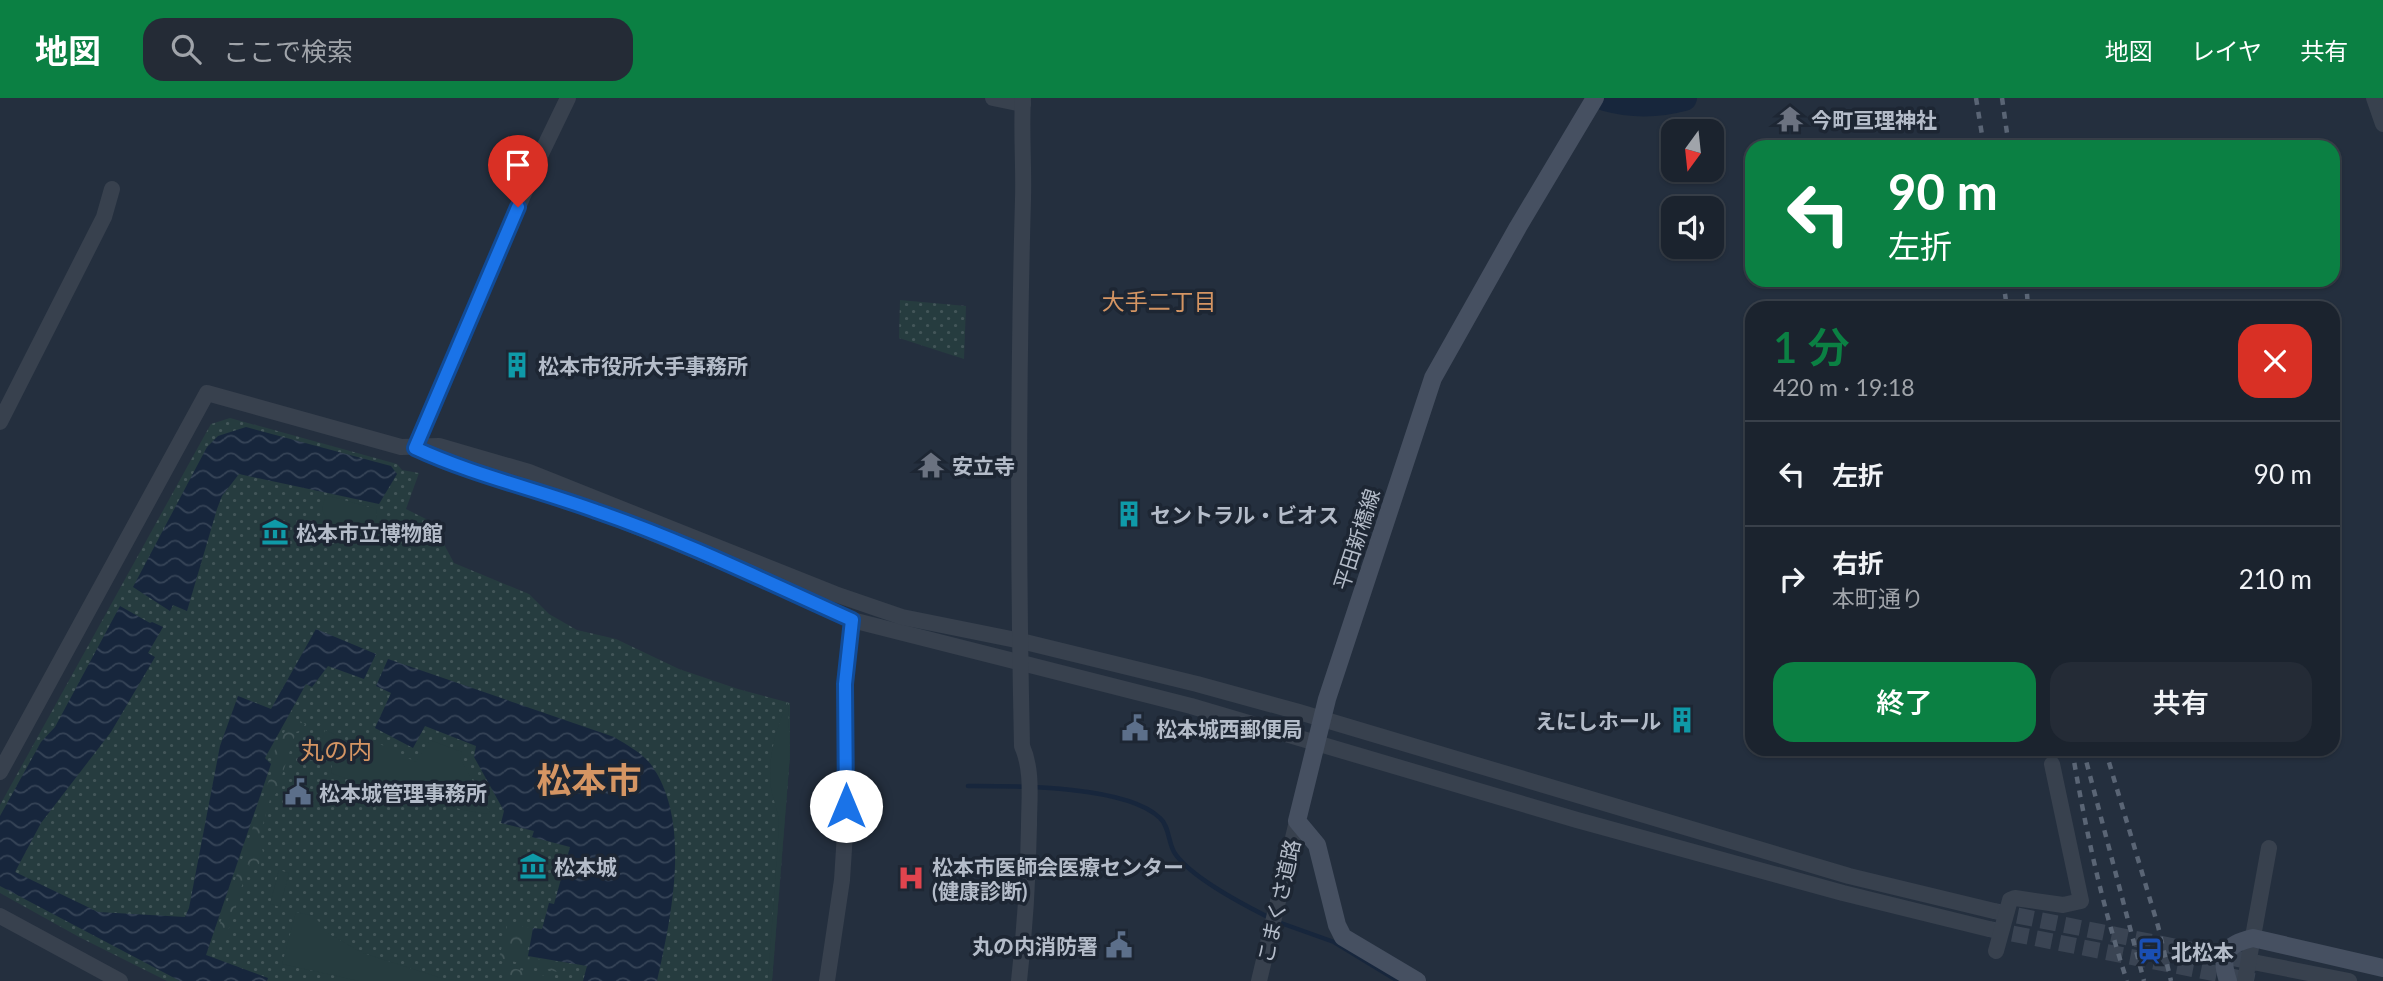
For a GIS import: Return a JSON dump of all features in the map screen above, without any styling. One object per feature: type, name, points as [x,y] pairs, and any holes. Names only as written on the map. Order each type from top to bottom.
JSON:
[{"type":"main road","name":"平田新橋線","points":[[1297,821],[1322,719],[1433,378],[1527,211],[1595,98]]},
{"type":"main road","points":[[1297,821],[1317,845],[1343,937],[1417,981]]},
{"type":"main road","points":[[2228,981],[2222,965],[2227,950],[2238,941],[2253,939],[2383,968]]},
{"type":"street","points":[[415,448],[539,158],[569,98]]},
{"type":"street","points":[[993,98],[1023,101],[1019,438],[1022,746],[1027,757],[1029,786],[1027,907],[1019,981]]},
{"type":"street","points":[[2374,98],[2383,124]]},
{"type":"street","points":[[0,422],[104,217],[112,189]]},
{"type":"street","points":[[0,772],[206,393],[401,447],[439,446],[529,472],[835,594],[902,617],[1021,641],[1197,684],[1836,872],[1994,911]]},
{"type":"street","points":[[415,448],[450,463],[622,520],[771,582],[852,620],[1191,706],[1577,820],[1843,893],[1989,929]]},
{"type":"street","points":[[827,981],[842,880],[845,833],[845,684],[852,620]]},
{"type":"street","points":[[1996,951],[2010,900],[2015,898],[2063,905],[2081,901],[2052,764]]},
{"type":"street","name":"こまくさ道路","points":[[1259,981],[1297,821]]},
{"type":"street","points":[[2245,981],[2269,848]]},
{"type":"street","points":[[0,916],[120,981]]},
{"type":"street","points":[[2258,963],[2348,981]]},
{"type":"green space","points":[[900,300],[966,306],[964,359],[899,338]]},
{"type":"green space","points":[[230,418],[397,464],[402,470],[419,473],[406,509],[432,522],[454,563],[529,594],[549,614],[577,630],[616,639],[679,669],[790,703],[790,755],[772,981],[167,981],[0,893],[0,805],[211,424]]},
{"type":"green space","points":[[325,497],[376,509],[376,518],[370,531],[351,539],[335,536],[322,510]]},
{"type":"green space","points":[[788,702],[790,755],[772,981],[768,981],[779,825],[771,788],[770,766],[776,733]]},
{"type":"green space","points":[[295,718],[305,724],[302,730],[296,732],[276,794],[271,796],[259,838],[263,852],[259,864],[248,866],[225,941],[217,941],[215,938],[272,771],[275,749],[291,720]]},
{"type":"green space","points":[[325,730],[364,749],[370,739],[416,762],[430,740],[462,752],[460,758],[490,812],[488,814],[463,810],[388,787],[369,787],[331,773],[332,765],[322,755]]},
{"type":"green space","points":[[279,870],[289,873],[280,907],[270,904]]},
{"type":"green space","points":[[296,912],[314,916],[329,934],[363,953],[444,979],[464,981],[359,981],[282,964]]},
{"type":"green space","points":[[508,922],[532,929],[526,957],[565,963],[562,973],[499,958]]},
{"type":"green space","points":[[504,966],[550,977],[549,981],[507,981],[502,972]]},
{"type":"water","points":[[246,427],[391,466],[397,474],[379,504],[239,474],[222,496],[217,509],[187,611],[173,605],[170,611],[133,587],[207,447],[218,436]]},
{"type":"water","points":[[120,606],[150,623],[163,627],[148,653],[155,657],[111,732],[41,823],[15,872],[98,912],[185,917],[189,908],[220,746],[238,696],[271,709],[316,629],[376,654],[364,679],[328,666],[312,687],[306,684],[265,758],[271,764],[206,955],[268,978],[267,981],[180,981],[0,886],[0,816],[41,742],[55,727]]},
{"type":"water","points":[[388,659],[614,737],[649,762],[664,789],[672,815],[675,842],[672,900],[657,981],[583,981],[587,966],[528,956],[533,928],[542,929],[549,903],[554,904],[570,847],[532,837],[534,831],[501,823],[504,811],[474,757],[476,746],[425,726],[413,748],[375,728],[391,693],[376,686]]},
{"type":"waterway","points":[[1605,98],[1644,103],[1684,98]]},
{"type":"waterway","points":[[968,786],[1040,787],[1096,793],[1144,807],[1163,821],[1174,852],[1192,871],[1246,906],[1270,918]]},
{"type":"waterway","points":[[1278,922],[1334,942],[1398,981]]},
{"type":"tunnel","points":[[1994,911],[2258,963]]},
{"type":"tunnel","points":[[1989,929],[2254,981]]},
{"type":"railway","points":[[1976,98],[1983,140]]},
{"type":"railway","points":[[2002,98],[2008,140]]},
{"type":"railway","points":[[2004,287],[2006,301]]},
{"type":"railway","points":[[2026,287],[2028,301]]},
{"type":"railway","points":[[2073,756],[2095,866],[2127,981]]},
{"type":"railway","points":[[2085,756],[2144,981]]},
{"type":"railway","points":[[2107,756],[2158,926],[2171,981]]},
{"type":"place","name":"今町亘理神社","points":[[1790,119]]},
{"type":"place","name":"松本市役所大手事務所","points":[[517,365]]},
{"type":"place","name":"安立寺","points":[[931,465]]},
{"type":"place","name":"セントラル・ビオス","points":[[1129,514]]},
{"type":"place","name":"松本市立博物館","points":[[275,532]]},
{"type":"place","name":"えにしホール","points":[[1682,720]]},
{"type":"place","name":"松本城西郵便局","points":[[1135,728]]},
{"type":"place","name":"松本城管理事務所","points":[[298,792]]},
{"type":"place","name":"松本城","points":[[533,866]]},
{"type":"place","name":"松本市医師会医療センター (健康診断)","points":[[911,878]]},
{"type":"place","name":"丸の内消防署","points":[[1119,945]]},
{"type":"place","name":"北松本","points":[[2150,951]]},
{"type":"district","name":"大手二丁目","points":[[1159,301]]},
{"type":"district","name":"丸の内","points":[[336,749]]},
{"type":"district","name":"松本市","points":[[589,779]]},
{"type":"route","points":[[518,207],[415,448],[450,463],[601,512],[771,582],[852,620],[845,684],[846,806]]}]
